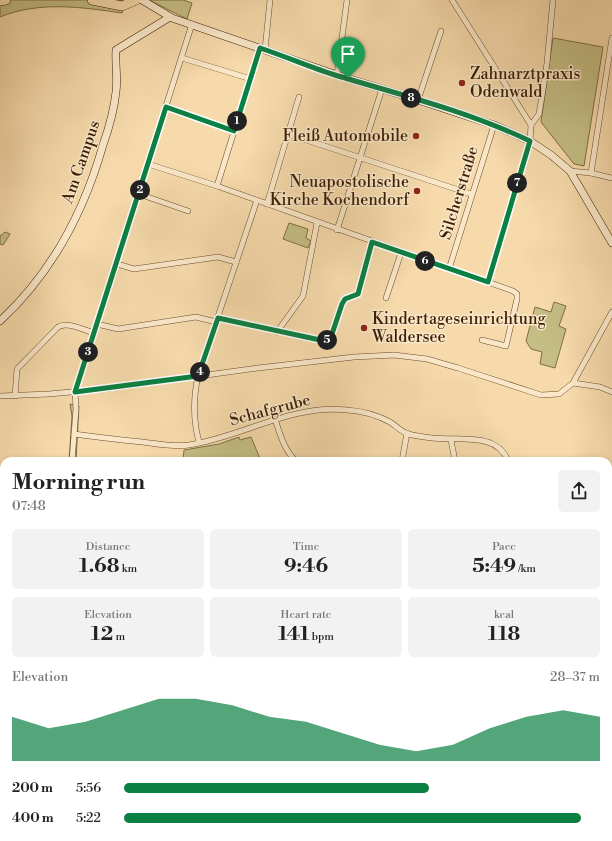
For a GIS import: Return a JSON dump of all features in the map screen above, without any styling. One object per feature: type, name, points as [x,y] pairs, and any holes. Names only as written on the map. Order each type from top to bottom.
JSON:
[{"type":"highway","points":[[0,1],[6,0]]},
{"type":"highway","points":[[92,0],[122,6],[136,0]]},
{"type":"main road","points":[[142,0],[170,17],[337,75],[418,100],[494,126],[530,141],[551,154],[570,172],[612,244]]},
{"type":"main road","name":"Am Campus","points":[[0,320],[26,294],[61,246],[85,200],[111,121],[117,82],[116,50],[170,17]]},
{"type":"street","points":[[217,186],[251,79],[263,49],[270,0]]},
{"type":"street","points":[[337,75],[347,0]]},
{"type":"street","points":[[452,0],[531,125]]},
{"type":"street","points":[[488,282],[530,141],[531,125],[539,114],[547,63],[553,0]]},
{"type":"street","points":[[72,457],[76,409],[75,392],[117,264],[192,24]]},
{"type":"street","points":[[418,100],[441,31]]},
{"type":"street","points":[[591,173],[612,38]]},
{"type":"street","points":[[182,58],[251,79]]},
{"type":"street","points":[[337,230],[382,89]]},
{"type":"street","points":[[267,204],[299,97]]},
{"type":"street","points":[[166,107],[234,131]]},
{"type":"street","name":"Silcherstraße","points":[[449,269],[471,194],[494,126]]},
{"type":"street","points":[[288,134],[471,194]]},
{"type":"street","points":[[148,164],[257,200],[401,253],[488,282],[517,294],[506,346],[482,340]]},
{"type":"street","points":[[570,172],[591,173],[612,178]]},
{"type":"street","points":[[139,194],[188,211]]},
{"type":"street","points":[[199,442],[195,425],[194,405],[198,376],[257,200]]},
{"type":"street","points":[[277,332],[303,296],[317,223]]},
{"type":"street","points":[[97,324],[118,329],[196,317],[320,340],[328,340],[331,337],[345,299],[358,294],[372,242]]},
{"type":"street","points":[[386,298],[401,253]]},
{"type":"street","points":[[117,264],[134,269],[218,257],[236,262]]},
{"type":"street","points":[[0,396],[75,392],[354,357],[394,355],[427,359],[541,395],[559,394],[573,383],[612,312]]},
{"type":"street","points":[[15,396],[16,369],[58,327],[61,325],[68,325],[94,333]]},
{"type":"street","points":[[573,383],[600,387],[612,392]]},
{"type":"street","name":"Schafgrube","points":[[74,434],[169,446],[188,445],[231,434],[275,419],[316,410],[346,410],[372,414],[390,422],[407,434],[451,440],[472,439],[486,442],[499,450],[505,457]]},
{"type":"street","points":[[275,419],[282,441],[292,457]]},
{"type":"street","points":[[403,457],[407,434]]},
{"type":"street","points":[[451,440],[454,457]]},
{"type":"shaded area","points":[[0,0],[126,0],[122,13],[76,7],[45,7],[15,12],[0,17]]},
{"type":"shaded area","points":[[149,0],[183,0],[192,3],[187,19]]},
{"type":"shaded area","points":[[553,38],[603,47],[584,166],[574,164],[541,122]]},
{"type":"shaded area","points":[[289,223],[308,229],[306,238],[311,241],[308,248],[283,239]]},
{"type":"shaded area","points":[[5,232],[10,234],[3,245],[0,244],[0,236]]},
{"type":"shaded area","points":[[554,302],[566,306],[559,326],[566,329],[555,368],[540,364],[542,352],[531,349],[526,341],[535,307],[551,312]]},
{"type":"shaded area","points":[[70,404],[79,406],[76,457],[69,457],[72,416]]},
{"type":"shaded area","points":[[239,437],[240,440],[251,437],[259,457],[183,457],[184,450],[219,444]]},
{"type":"place","name":"Zahnarztpraxis Odenwald","points":[[462,83]]},
{"type":"place","name":"Fleiß Automobile","points":[[416,136]]},
{"type":"place","name":"Neuapostolische Kirche Kochendorf","points":[[417,191]]},
{"type":"place","name":"Kindertageseinrichtung Waldersee","points":[[364,328]]},
{"type":"route","points":[[260,48],[348,78],[512,132],[530,141],[488,282],[372,242],[358,294],[352,298],[345,299],[340,309],[331,337],[328,340],[320,340],[277,332],[218,318],[198,376],[75,392],[166,107],[234,131],[260,48]]}]
